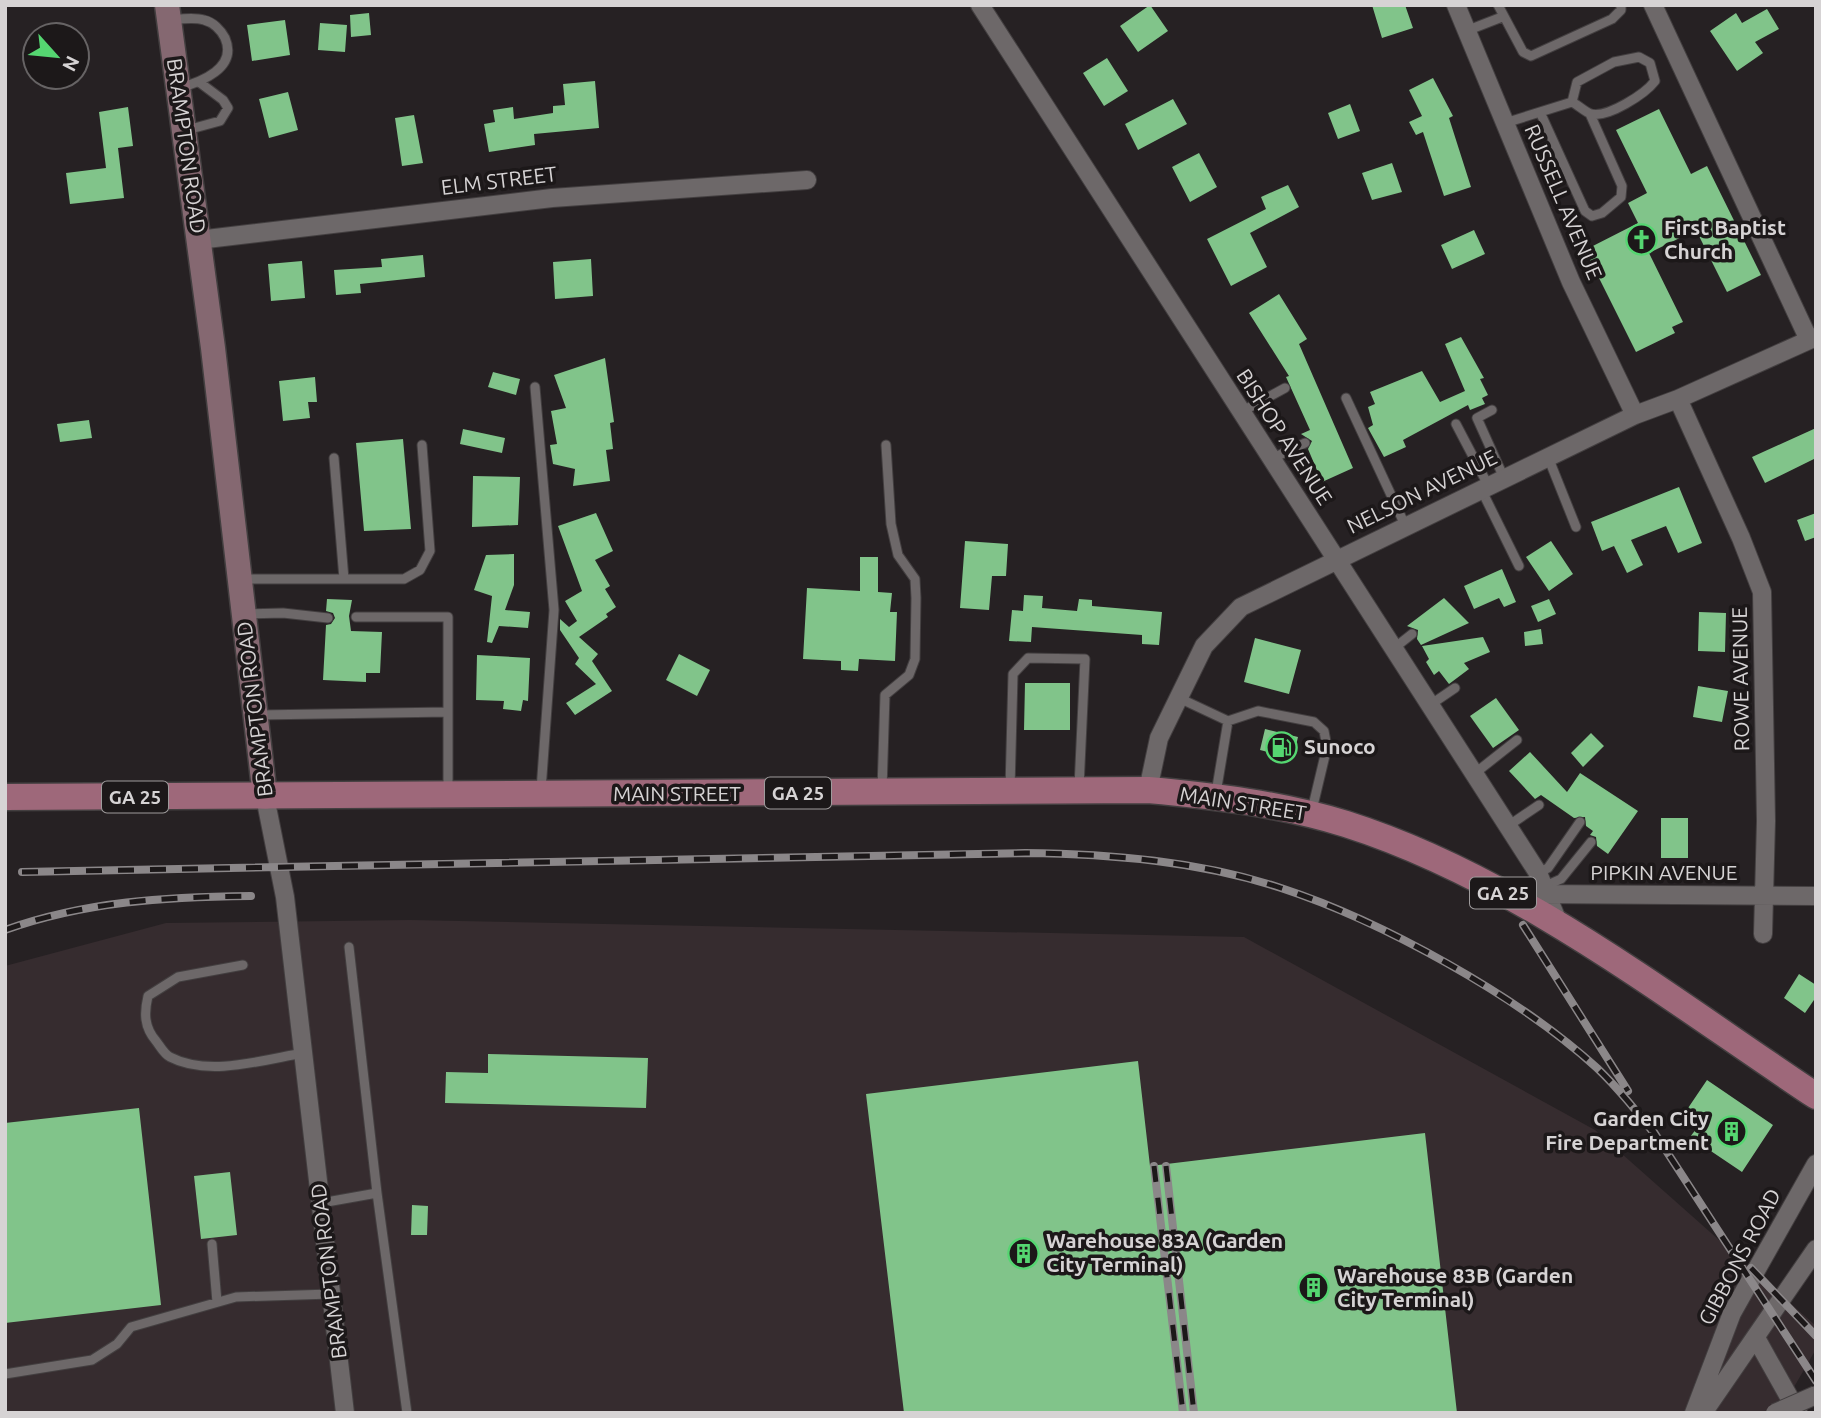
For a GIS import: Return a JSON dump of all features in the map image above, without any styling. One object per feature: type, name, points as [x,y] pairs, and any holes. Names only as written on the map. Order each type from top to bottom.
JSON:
[{"type":"main road","name":"BRAMPTON ROAD","points":[[168,13],[189,85],[185,130],[265,797]]},
{"type":"main road","name":"MAIN STREET","points":[[5,797],[1148,790],[1215,797],[1311,814],[1384,837],[1500,891],[1560,926],[1816,1096]]},
{"type":"street","name":"BISHOP AVENUE","points":[[980,5],[1508,826],[1543,885]]},
{"type":"street","name":"RUSSELL AVENUE","points":[[1456,5],[1572,282],[1634,415]]},
{"type":"street","points":[[1653,5],[1813,338]]},
{"type":"street","name":"ELM STREET","points":[[198,240],[552,198],[807,180]]},
{"type":"street","name":"NELSON AVENUE","points":[[1148,790],[1159,738],[1204,646],[1241,607],[1634,415],[1678,400],[1813,338]]},
{"type":"street","name":"ROWE AVENUE","points":[[1678,400],[1741,538],[1762,592],[1766,895],[1763,934]]},
{"type":"street","name":"BRAMPTON ROAD","points":[[265,797],[285,897],[345,1413]]},
{"type":"street","points":[[1543,885],[1560,926]]},
{"type":"street","name":"PIPKIN AVENUE","points":[[1543,885],[1816,896]]},
{"type":"street","name":"MAIN STREET","points":[[1500,891],[1543,885]]},
{"type":"street","name":"GIBBONS ROAD","points":[[1694,1413],[1732,1313],[1816,1164]]},
{"type":"street","points":[[1703,1413],[1816,1249]]},
{"type":"street","points":[[1756,1338],[1798,1413]]},
{"type":"street","points":[[1775,1413],[1816,1395]]},
{"type":"lane","points":[[1498,5],[1502,17],[1523,52],[1531,56],[1612,19],[1621,10],[1621,5]]},
{"type":"lane","points":[[168,13],[204,20],[224,35],[225,58],[214,74],[189,85]]},
{"type":"lane","points":[[1466,31],[1502,17]]},
{"type":"lane","points":[[1572,102],[1577,82],[1614,62],[1639,57],[1650,63],[1655,81],[1645,93],[1604,113],[1590,114]]},
{"type":"lane","points":[[185,130],[208,125],[226,116],[227,105],[189,85]]},
{"type":"lane","points":[[1505,123],[1572,102]]},
{"type":"lane","points":[[1540,112],[1585,211],[1592,216],[1602,213],[1621,197],[1622,186],[1590,114],[1572,102]]},
{"type":"lane","points":[[535,387],[554,610],[540,795]]},
{"type":"lane","points":[[1241,412],[1285,388]]},
{"type":"lane","points":[[1346,398],[1405,525]]},
{"type":"lane","points":[[1492,410],[1477,418],[1491,484],[1519,566]]},
{"type":"lane","points":[[1456,424],[1491,484]]},
{"type":"lane","points":[[1271,459],[1305,443]]},
{"type":"lane","points":[[240,579],[404,579],[420,570],[430,551],[422,445]]},
{"type":"lane","points":[[882,792],[886,695],[909,675],[915,659],[915,579],[898,555],[891,524],[886,445]]},
{"type":"lane","points":[[1548,457],[1576,527]]},
{"type":"lane","points":[[334,458],[344,579]]},
{"type":"lane","points":[[244,614],[283,612],[328,618]]},
{"type":"lane","points":[[356,617],[448,617],[448,796]]},
{"type":"lane","points":[[1393,649],[1412,634]]},
{"type":"lane","points":[[1010,791],[1013,674],[1028,658],[1085,659],[1079,791]]},
{"type":"lane","points":[[1430,705],[1455,688]]},
{"type":"lane","points":[[1179,698],[1228,721],[1258,710],[1314,722],[1324,732],[1327,747],[1311,814]]},
{"type":"lane","points":[[256,716],[448,712]]},
{"type":"lane","points":[[1215,797],[1228,721]]},
{"type":"lane","points":[[1474,774],[1517,740]]},
{"type":"lane","points":[[1508,826],[1539,805]]},
{"type":"lane","points":[[1543,885],[1548,868],[1580,822]]},
{"type":"lane","points":[[1543,885],[1561,879],[1591,842]]},
{"type":"lane","points":[[349,947],[377,1193],[407,1413]]},
{"type":"lane","points":[[243,965],[178,977],[148,996],[144,1014],[152,1037],[168,1056],[196,1066],[244,1063],[303,1053]]},
{"type":"lane","points":[[321,1203],[377,1193]]},
{"type":"lane","points":[[212,1244],[217,1302]]},
{"type":"lane","points":[[5,1374],[92,1360],[117,1344],[131,1326],[236,1297],[331,1294]]},
{"type":"shaded area","points":[[410,920],[1244,937],[1595,1130],[1816,1326],[1816,1349],[1779,1413],[5,1413],[5,966],[166,923]]},
{"type":"building","points":[[1150,5],[1168,31],[1138,52],[1120,26]]},
{"type":"building","points":[[1372,5],[1405,5],[1413,28],[1382,38]]},
{"type":"building","points":[[1767,9],[1779,29],[1755,42],[1763,53],[1737,71],[1710,31],[1736,13],[1742,23]]},
{"type":"building","points":[[369,13],[371,35],[351,37],[350,15]]},
{"type":"building","points":[[285,20],[290,55],[252,61],[247,25]]},
{"type":"building","points":[[320,23],[347,25],[345,52],[318,50]]},
{"type":"building","points":[[1107,58],[1128,91],[1104,106],[1083,73]]},
{"type":"building","points":[[1433,78],[1453,116],[1449,118],[1471,187],[1444,196],[1423,132],[1416,135],[1409,122],[1422,116],[1409,90]]},
{"type":"building","points":[[595,81],[599,128],[534,134],[535,145],[489,152],[484,124],[495,122],[493,110],[513,107],[514,119],[553,113],[553,106],[565,105],[563,84]]},
{"type":"building","points":[[288,92],[298,130],[269,138],[259,99]]},
{"type":"building","points":[[1173,99],[1187,124],[1138,150],[1125,124]]},
{"type":"building","points":[[1350,104],[1360,131],[1338,139],[1328,113]]},
{"type":"building","points":[[128,107],[133,146],[118,148],[124,198],[70,204],[66,173],[106,168],[99,112]]},
{"type":"building","name":"First Baptist Church","points":[[1659,109],[1691,174],[1707,166],[1761,275],[1727,292],[1696,230],[1649,253],[1683,322],[1672,327],[1675,333],[1636,352],[1585,250],[1638,223],[1628,203],[1647,193],[1616,130]]},
{"type":"building","points":[[414,115],[423,163],[402,166],[395,118]]},
{"type":"building","points":[[1199,153],[1217,187],[1190,202],[1172,167]]},
{"type":"building","points":[[1392,163],[1402,192],[1372,200],[1362,173]]},
{"type":"building","points":[[1288,185],[1299,207],[1250,233],[1267,267],[1231,286],[1207,239],[1266,209],[1261,197]]},
{"type":"building","points":[[1474,230],[1485,254],[1452,269],[1441,245]]},
{"type":"building","points":[[423,255],[425,277],[360,284],[361,293],[336,295],[334,270],[382,267],[381,259]]},
{"type":"building","points":[[591,259],[593,296],[555,299],[553,262]]},
{"type":"building","points":[[302,261],[305,298],[271,301],[268,264]]},
{"type":"building","points":[[1279,294],[1307,339],[1299,344],[1353,468],[1322,482],[1308,449],[1312,441],[1301,434],[1310,430],[1286,377],[1289,376],[1249,313]]},
{"type":"building","points":[[1461,337],[1484,378],[1480,379],[1488,395],[1482,398],[1485,404],[1470,410],[1468,405],[1403,440],[1406,447],[1384,457],[1368,428],[1373,425],[1368,407],[1375,404],[1370,392],[1422,371],[1440,402],[1465,391],[1445,344]]},
{"type":"building","points":[[605,358],[614,422],[610,423],[613,449],[606,450],[610,481],[573,486],[575,469],[553,464],[550,445],[557,444],[551,411],[566,408],[554,375]]},
{"type":"building","points":[[493,372],[520,379],[516,395],[488,387]]},
{"type":"building","points":[[315,377],[317,402],[308,402],[310,418],[283,421],[279,381]]},
{"type":"building","points":[[89,420],[92,438],[60,442],[57,424]]},
{"type":"building","points":[[1816,428],[1816,458],[1765,483],[1752,457]]},
{"type":"building","points":[[463,429],[505,438],[502,453],[460,444]]},
{"type":"building","points":[[403,439],[411,529],[364,531],[356,443]]},
{"type":"building","points":[[473,476],[520,477],[518,525],[472,527]]},
{"type":"building","points":[[1679,487],[1702,543],[1678,553],[1666,526],[1631,540],[1643,565],[1627,573],[1614,546],[1602,551],[1591,522]]},
{"type":"building","points":[[596,513],[613,551],[595,560],[610,586],[605,589],[616,607],[606,614],[608,617],[579,637],[598,654],[592,661],[612,691],[575,715],[566,703],[596,684],[575,664],[579,658],[560,630],[560,619],[569,627],[577,621],[565,601],[582,591],[558,526]]},
{"type":"building","points":[[1816,513],[1816,537],[1805,541],[1797,520]]},
{"type":"building","points":[[965,541],[1008,544],[1006,576],[992,576],[989,610],[960,608]]},
{"type":"building","points":[[1551,541],[1573,574],[1549,591],[1526,557]]},
{"type":"building","points":[[514,554],[514,585],[505,610],[530,612],[528,628],[499,626],[492,643],[487,642],[492,596],[474,590],[486,555]]},
{"type":"building","points":[[860,557],[878,557],[878,592],[892,593],[890,612],[897,612],[895,661],[859,659],[858,671],[841,670],[841,661],[803,659],[807,588],[860,591]]},
{"type":"building","points":[[1502,569],[1516,602],[1504,607],[1499,598],[1474,609],[1464,586]]},
{"type":"building","points":[[1024,595],[1043,596],[1042,608],[1077,611],[1079,599],[1092,600],[1092,606],[1162,612],[1159,645],[1142,644],[1142,635],[1032,627],[1031,642],[1009,641],[1012,610],[1023,611]]},
{"type":"building","points":[[1444,598],[1469,623],[1421,645],[1417,639],[1418,630],[1407,626]]},
{"type":"building","points":[[327,599],[352,600],[349,616],[351,631],[382,632],[380,673],[366,673],[366,682],[323,680],[326,625],[331,624],[335,618],[333,613],[326,611]]},
{"type":"building","points":[[1549,599],[1556,614],[1538,622],[1531,606]]},
{"type":"building","points":[[1699,612],[1726,613],[1725,652],[1698,651]]},
{"type":"building","points":[[1541,629],[1543,644],[1525,646],[1524,632]]},
{"type":"building","points":[[1483,637],[1490,652],[1464,663],[1469,669],[1449,684],[1439,671],[1434,675],[1426,662],[1429,659],[1422,646]]},
{"type":"building","points":[[1255,638],[1301,650],[1289,694],[1244,682]]},
{"type":"building","points":[[679,654],[710,670],[697,696],[666,680]]},
{"type":"building","points":[[477,655],[530,658],[528,701],[523,700],[521,711],[503,709],[504,701],[476,700]]},
{"type":"building","points":[[1025,683],[1070,683],[1070,730],[1024,730]]},
{"type":"building","points":[[1698,686],[1728,691],[1722,722],[1693,717]]},
{"type":"building","points":[[1496,698],[1519,730],[1493,748],[1470,716]]},
{"type":"building","points":[[1265,729],[1298,737],[1293,758],[1260,750]]},
{"type":"building","points":[[1591,733],[1604,746],[1583,767],[1571,753]]},
{"type":"building","points":[[1530,752],[1567,792],[1580,773],[1638,811],[1608,854],[1597,846],[1596,837],[1590,835],[1593,831],[1586,826],[1585,817],[1574,818],[1541,795],[1535,799],[1509,771]]},
{"type":"building","points":[[1661,818],[1688,818],[1688,858],[1661,858]]},
{"type":"building","points":[[1799,974],[1816,985],[1816,997],[1805,1013],[1784,998]]},
{"type":"building","points":[[488,1054],[648,1058],[646,1108],[445,1103],[446,1072],[488,1073]]},
{"type":"building","points":[[1138,1061],[1150,1166],[1425,1133],[1457,1413],[904,1413],[866,1094]]},
{"type":"building","name":"Garden City Fire Department","points":[[1707,1080],[1773,1125],[1742,1172],[1690,1137],[1700,1124],[1684,1114]]},
{"type":"building","points":[[139,1108],[161,1305],[5,1323],[5,1123]]},
{"type":"building","points":[[230,1172],[237,1235],[201,1239],[194,1176]]},
{"type":"building","points":[[412,1205],[428,1206],[427,1235],[411,1235]]},
{"type":"railway","points":[[22,872],[1025,853],[1122,857],[1187,865],[1250,879],[1320,902],[1405,940],[1447,963],[1489,988],[1565,1041],[1605,1076],[1656,1136]]},
{"type":"railway","points":[[5,930],[35,920],[96,907],[157,900],[251,896]]},
{"type":"railway","points":[[1523,925],[1628,1091]]},
{"type":"railway","points":[[1652,1129],[1816,1381]]},
{"type":"railway","points":[[1154,1166],[1183,1413]]},
{"type":"railway","points":[[1166,1166],[1194,1413]]},
{"type":"railway","points":[[1751,1268],[1816,1336]]},
{"type":"place","name":"First Baptist Church","points":[[1641,240]]},
{"type":"place","name":"Sunoco","points":[[1281,747]]},
{"type":"place","name":"Garden City Fire Department","points":[[1732,1131]]},
{"type":"place","name":"Warehouse 83A (Garden City Terminal)","points":[[1023,1253]]},
{"type":"place","name":"Warehouse 83B (Garden City Terminal)","points":[[1314,1288]]}]
